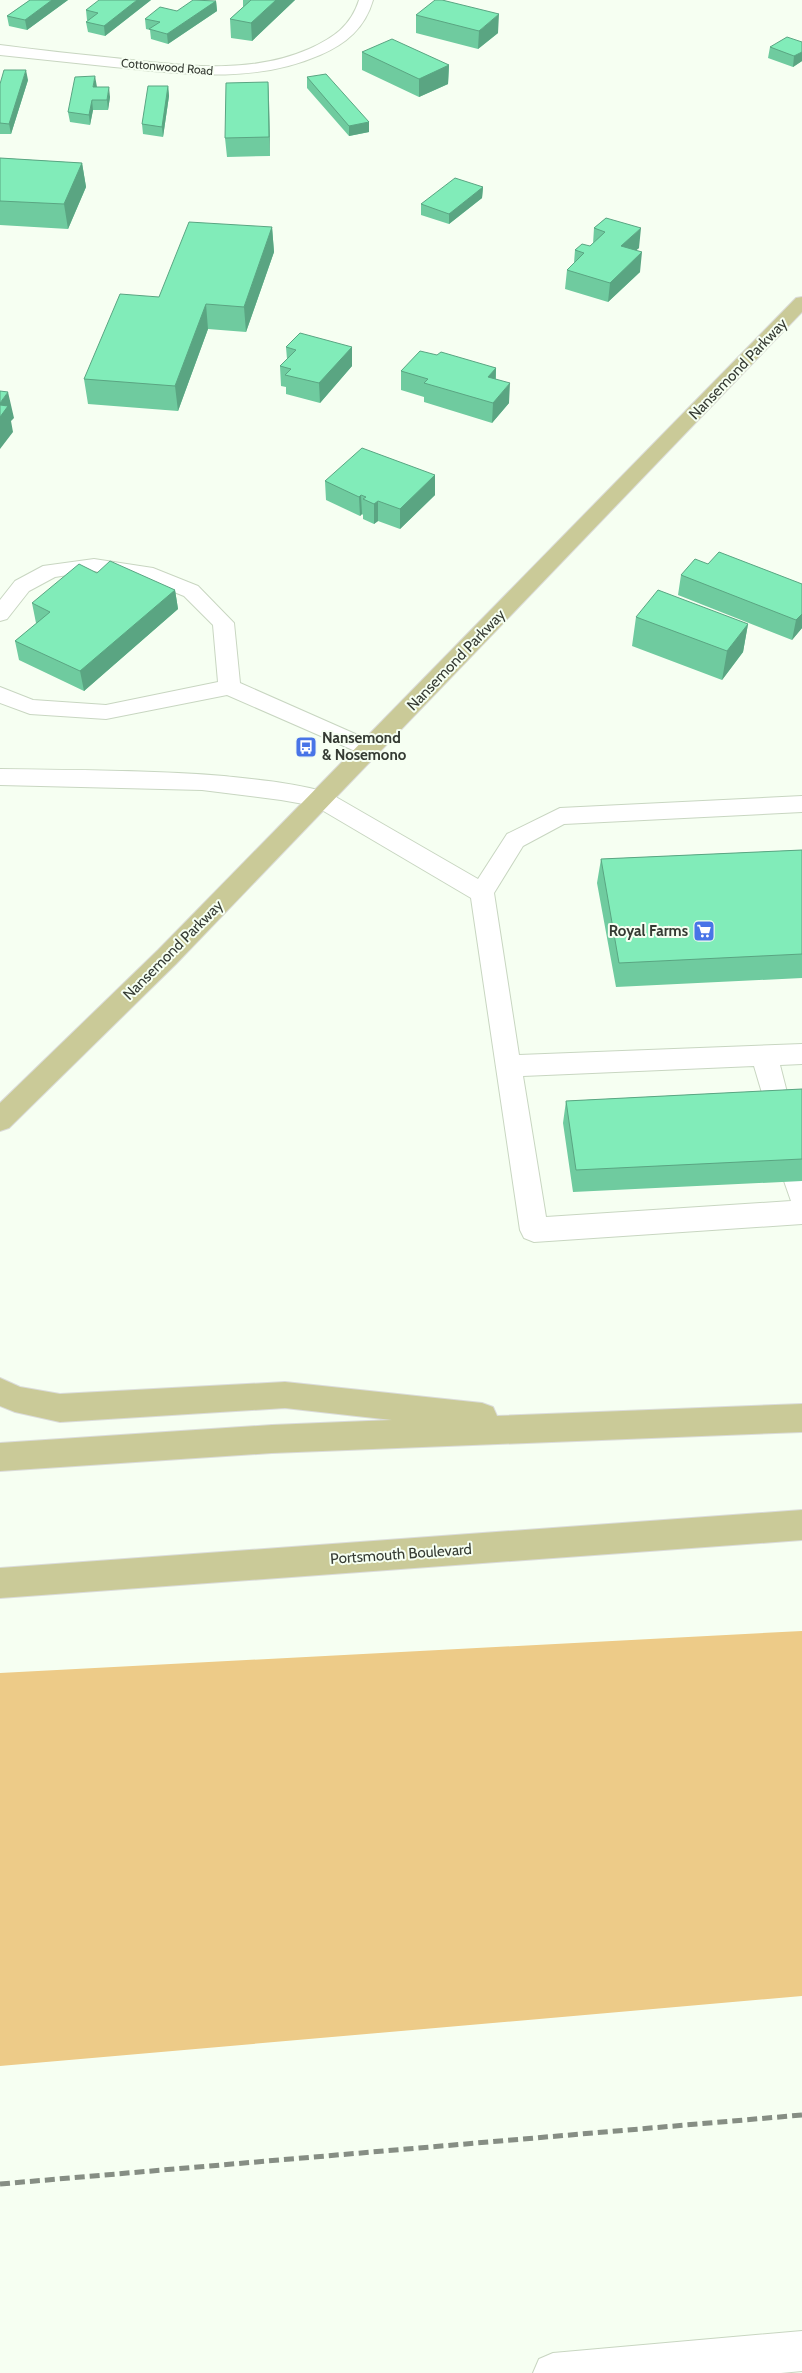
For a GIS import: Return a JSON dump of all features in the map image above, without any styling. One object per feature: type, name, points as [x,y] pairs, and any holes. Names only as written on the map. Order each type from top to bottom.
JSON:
[{"type":"main road","name":"Nansemond Parkway","points":[[0,1120],[118,1006],[322,799],[802,302]]},
{"type":"main road","points":[[0,1391],[15,1399],[60,1408],[285,1395],[572,1427]]},
{"type":"main road","points":[[0,1457],[272,1439],[802,1418]]},
{"type":"main road","name":"Portsmouth Boulevard","points":[[0,1584],[802,1525]]},
{"type":"street","name":"Cottonwood Road","points":[[0,50],[183,71],[220,72],[257,68],[285,64],[338,41],[355,26],[363,14],[366,0]]},
{"type":"street","points":[[0,614],[22,586],[50,571],[94,565],[146,573],[191,591],[223,623],[229,687]]},
{"type":"street","points":[[0,694],[30,707],[106,712],[229,687],[370,749]]},
{"type":"street","points":[[0,777],[214,782],[322,799],[482,893]]},
{"type":"street","points":[[802,804],[560,816],[515,840],[482,893],[534,1230],[802,1212]]},
{"type":"street","points":[[508,1066],[802,1054]]},
{"type":"street","points":[[764,1055],[779,1112]]},
{"type":"street","points":[[553,2373],[802,2351]]},
{"type":"shaded area","points":[[802,1631],[802,1996],[0,2066],[0,1673]]},
{"type":"building","points":[[30,0],[52,0],[25,20],[7,16]]},
{"type":"building","points":[[99,0],[137,0],[104,26],[86,22],[98,13],[86,10]]},
{"type":"building","points":[[193,0],[216,1],[167,34],[149,29],[160,22],[145,19],[160,7],[177,11]]},
{"type":"building","points":[[251,0],[276,0],[251,23],[230,19]]},
{"type":"building","points":[[435,0],[499,14],[479,31],[416,15]]},
{"type":"building","points":[[787,37],[802,42],[802,52],[794,56],[770,47]]},
{"type":"building","points":[[392,39],[449,65],[419,79],[362,52]]},
{"type":"building","points":[[4,70],[26,70],[9,124],[0,123],[0,84]]},
{"type":"building","points":[[326,74],[369,122],[349,126],[307,77]]},
{"type":"building","points":[[95,76],[93,87],[109,87],[107,100],[92,100],[89,115],[68,112],[75,77]]},
{"type":"building","points":[[268,82],[269,137],[225,138],[226,83]]},
{"type":"building","points":[[148,86],[168,86],[162,127],[142,124]]},
{"type":"building","points":[[0,158],[82,163],[64,204],[0,201]]},
{"type":"building","points":[[455,178],[483,187],[449,214],[421,204]]},
{"type":"building","points":[[606,218],[641,228],[621,246],[642,252],[610,283],[567,270],[584,253],[575,250],[582,244],[590,246],[605,232],[594,228]]},
{"type":"building","points":[[189,222],[272,227],[244,307],[206,304],[175,386],[84,379],[120,294],[159,297]]},
{"type":"building","points":[[300,333],[352,347],[319,383],[285,375],[291,369],[280,366],[296,350],[286,347]]},
{"type":"building","points":[[420,351],[437,355],[441,352],[496,368],[488,377],[510,383],[493,403],[424,383],[428,379],[401,371]]},
{"type":"building","points":[[0,391],[8,392],[0,403]]},
{"type":"building","points":[[0,405],[8,406],[0,417]]},
{"type":"building","points":[[362,448],[435,475],[400,509],[378,501],[374,504],[363,499],[366,497],[361,495],[359,497],[325,481]]},
{"type":"building","points":[[719,552],[802,584],[802,614],[796,620],[681,575],[695,559],[708,564]]},
{"type":"building","points":[[110,561],[175,590],[80,671],[15,641],[50,612],[32,603],[79,564],[97,573]]},
{"type":"building","points":[[658,590],[748,624],[727,651],[636,617]]},
{"type":"building","name":"Royal Farms","points":[[802,850],[802,954],[619,963],[601,859]]},
{"type":"building","points":[[802,1089],[802,1159],[576,1170],[566,1101]]},
{"type":"railway","points":[[0,2184],[802,2115]]},
{"type":"place","name":"Nansemond & Nosemono","points":[[306,747]]},
{"type":"place","name":"Royal Farms","points":[[704,931]]}]
